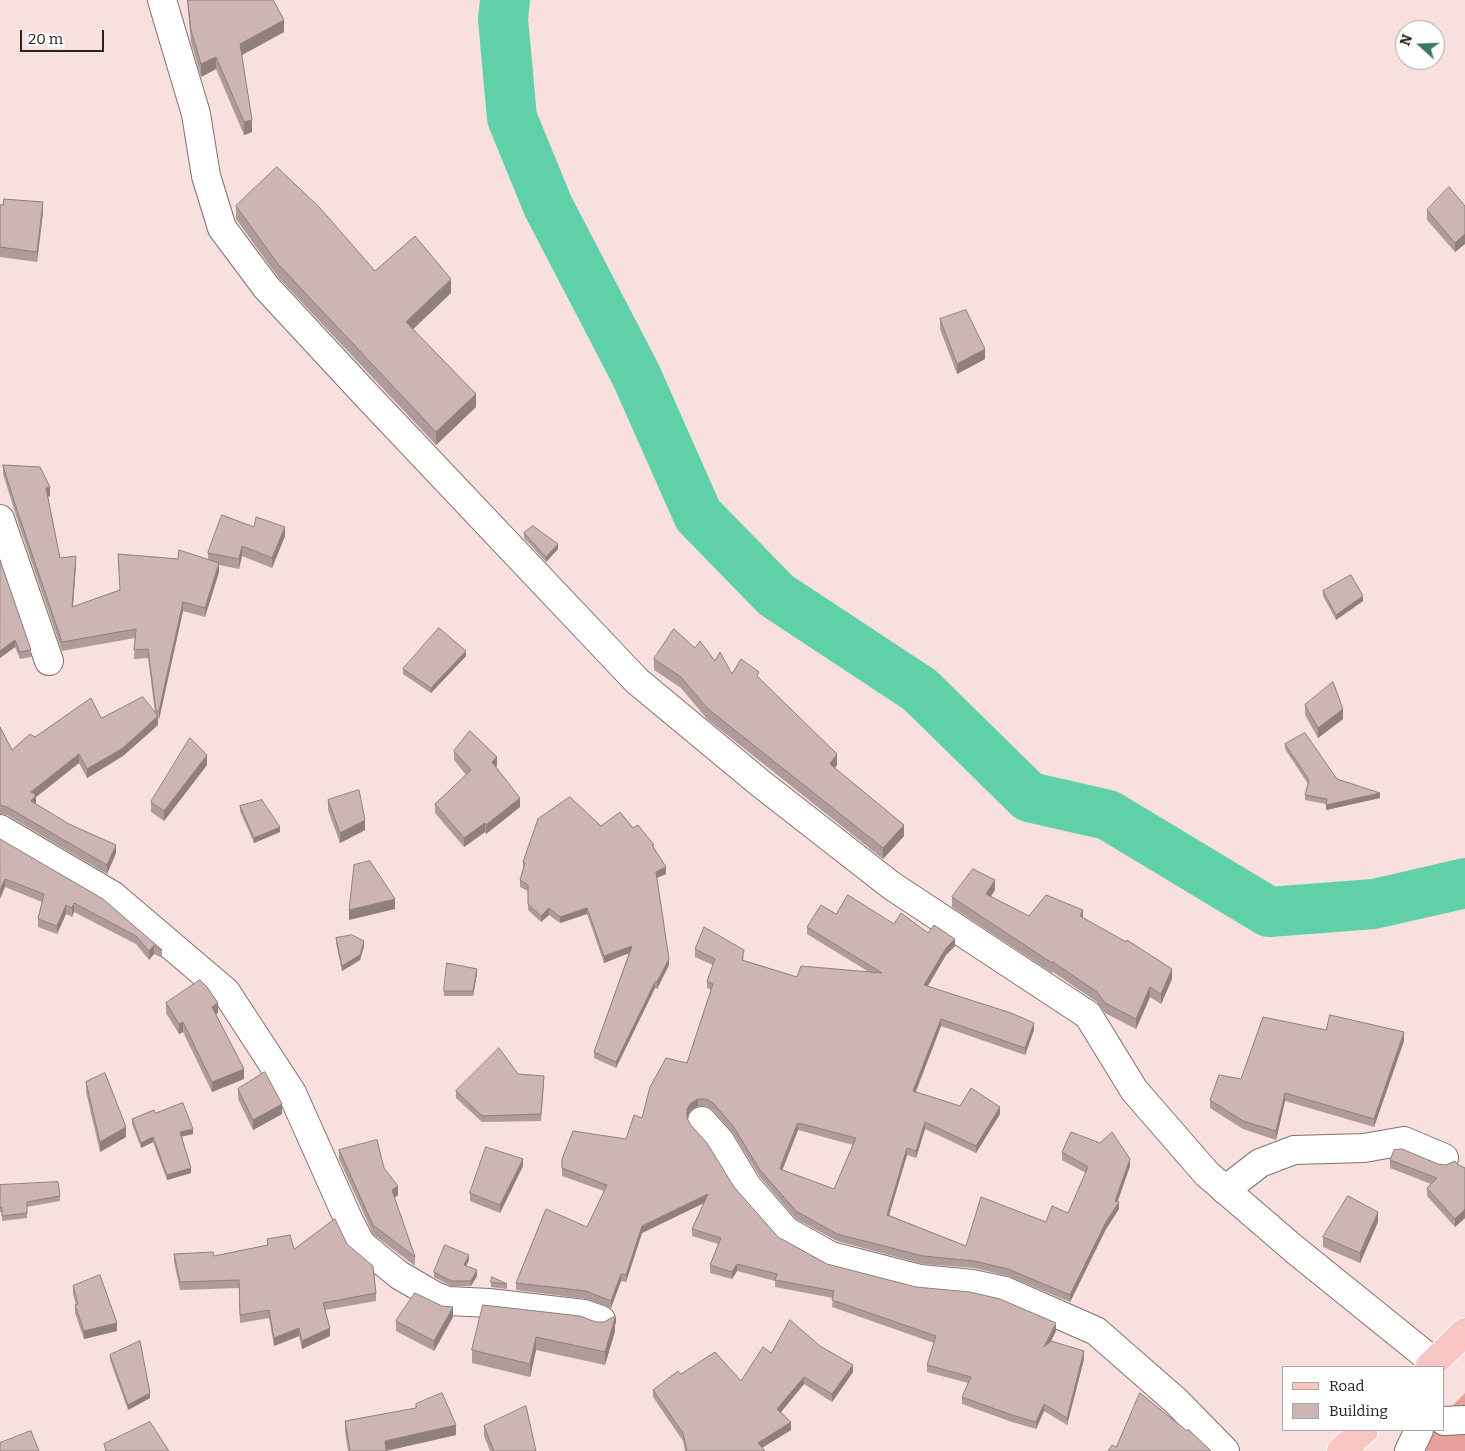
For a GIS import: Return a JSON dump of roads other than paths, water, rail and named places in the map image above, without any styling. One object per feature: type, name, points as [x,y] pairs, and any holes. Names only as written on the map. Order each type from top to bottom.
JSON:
[{"type":"main road","points":[[1431,1365],[1465,1332]]},
{"type":"main road","points":[[1341,1451],[1363,1431]]},
{"type":"street","points":[[162,0],[196,114],[206,176],[222,228],[266,287],[370,399],[636,681],[760,783],[892,886],[1088,1015],[1134,1090],[1207,1174],[1431,1365]]},
{"type":"street","points":[[0,520],[8,570],[49,661]]},
{"type":"street","points":[[0,829],[112,895],[226,992],[292,1093],[361,1244],[399,1275],[435,1296],[448,1301],[489,1303],[584,1314],[601,1320]]},
{"type":"street","points":[[702,1121],[720,1141],[747,1186],[786,1231],[831,1256],[920,1279],[972,1284],[1005,1291],[1096,1331],[1176,1401],[1225,1451]]},
{"type":"street","points":[[1225,1190],[1260,1163],[1294,1150],[1364,1148],[1404,1140],[1444,1158]]},
{"type":"street","points":[[1445,1421],[1465,1420]]},
{"type":"street","points":[[1409,1451],[1419,1431]]},
{"type":"waterway","points":[[505,0],[503,19],[512,118],[548,206],[636,375],[698,515],[776,595],[920,690],[1029,797],[1108,815],[1269,912],[1374,904],[1465,883]]}]
